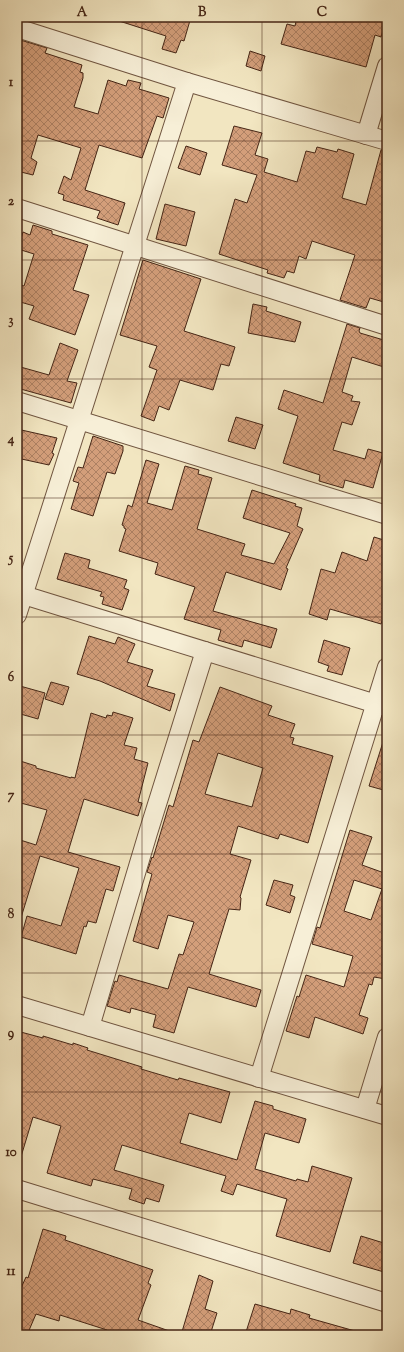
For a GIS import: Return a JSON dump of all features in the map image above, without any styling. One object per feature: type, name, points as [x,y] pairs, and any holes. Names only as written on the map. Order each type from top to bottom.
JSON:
[{"type":"street","points":[[17,28],[187,82],[387,141]]},
{"type":"street","points":[[366,135],[387,66]]},
{"type":"street","points":[[17,615],[20,593],[79,419],[187,82]]},
{"type":"street","points":[[17,208],[387,326]]},
{"type":"street","points":[[17,401],[387,515]]},
{"type":"street","points":[[20,593],[205,652],[381,705]]},
{"type":"street","points":[[90,1027],[148,833],[205,652]]},
{"type":"street","points":[[259,1078],[381,705],[387,667]]},
{"type":"street","points":[[17,1006],[387,1116]]},
{"type":"street","points":[[365,1109],[387,1037]]},
{"type":"street","points":[[17,1189],[387,1303]]},
{"type":"building","points":[[116,17],[191,17],[184,41],[181,40],[176,53],[162,49],[166,36],[116,20]]},
{"type":"building","points":[[297,17],[387,17],[381,37],[375,35],[366,67],[281,44],[287,24],[295,26]]},
{"type":"building","points":[[17,39],[47,48],[45,53],[82,65],[80,72],[83,73],[83,78],[74,107],[98,114],[108,80],[126,86],[128,80],[141,83],[139,89],[169,98],[163,118],[157,116],[142,158],[99,145],[85,190],[125,203],[118,225],[97,218],[100,211],[63,200],[64,195],[58,193],[64,176],[71,180],[81,148],[38,135],[31,158],[37,162],[33,175],[17,171]]},
{"type":"building","points":[[250,51],[265,56],[261,71],[246,66]]},
{"type":"building","points":[[234,126],[262,133],[255,155],[268,159],[264,172],[297,182],[306,151],[315,153],[317,147],[337,152],[338,149],[354,154],[342,198],[366,205],[381,150],[387,151],[387,303],[370,298],[366,308],[340,300],[355,255],[312,241],[306,259],[299,256],[294,273],[287,271],[284,278],[267,273],[268,270],[219,254],[235,199],[247,203],[257,175],[222,165]]},
{"type":"building","points":[[186,146],[207,153],[200,175],[178,168]]},
{"type":"building","points":[[165,204],[195,212],[186,246],[156,239]]},
{"type":"building","points":[[33,225],[52,231],[52,234],[88,245],[73,290],[89,295],[75,335],[29,319],[34,306],[17,301],[17,284],[24,286],[34,254],[18,249],[23,232],[30,235]]},
{"type":"building","points":[[143,260],[201,279],[184,331],[235,347],[229,366],[221,364],[213,390],[180,380],[169,410],[159,406],[154,421],[141,416],[157,370],[149,367],[157,346],[120,335]]},
{"type":"building","points":[[253,304],[267,307],[266,311],[301,322],[295,342],[248,333]]},
{"type":"building","points":[[347,324],[360,328],[360,333],[387,341],[387,368],[352,357],[342,392],[353,396],[351,401],[360,402],[352,425],[342,422],[333,450],[365,459],[368,449],[383,453],[373,488],[345,480],[343,488],[319,481],[320,475],[283,463],[298,416],[278,409],[284,390],[323,403]]},
{"type":"building","points":[[60,343],[78,350],[67,381],[77,383],[71,403],[17,388],[17,366],[49,375]]},
{"type":"building","points":[[236,417],[263,425],[255,449],[228,441]]},
{"type":"building","points":[[17,429],[57,438],[52,453],[54,454],[49,465],[17,458]]},
{"type":"building","points":[[93,436],[123,446],[123,451],[115,474],[107,472],[93,516],[71,509],[79,483],[73,481],[78,467],[83,468]]},
{"type":"building","points":[[146,460],[159,464],[147,503],[172,510],[185,466],[199,470],[198,474],[212,478],[197,529],[245,544],[241,555],[274,564],[290,533],[243,518],[252,490],[296,504],[295,506],[302,508],[297,526],[303,529],[286,568],[288,569],[281,590],[226,572],[213,611],[277,629],[271,648],[244,640],[242,647],[218,640],[221,630],[184,619],[195,587],[155,574],[158,563],[119,551],[126,529],[122,525],[128,505],[132,507]]},
{"type":"building","points":[[374,537],[387,541],[387,592],[382,609],[386,610],[381,624],[330,609],[327,620],[309,614],[321,569],[335,573],[342,552],[367,561]]},
{"type":"building","points":[[65,553],[90,560],[88,568],[127,580],[124,588],[129,590],[122,610],[102,604],[104,597],[100,596],[102,592],[57,579]]},
{"type":"building","points":[[89,636],[115,644],[118,637],[135,644],[127,662],[153,670],[147,686],[175,694],[170,711],[100,681],[77,674]]},
{"type":"building","points":[[324,640],[350,648],[342,675],[327,671],[329,666],[318,662]]},
{"type":"building","points":[[51,682],[69,687],[63,705],[45,699]]},
{"type":"building","points":[[20,686],[45,693],[38,719],[17,713],[17,697]]},
{"type":"building","points":[[220,687],[272,706],[268,715],[295,724],[290,737],[294,738],[292,744],[333,756],[308,843],[280,834],[278,839],[238,826],[230,854],[251,860],[240,897],[240,910],[229,909],[209,974],[261,990],[256,1007],[188,987],[174,1033],[153,1027],[156,1015],[131,1008],[130,1013],[107,1006],[115,981],[117,982],[119,975],[168,989],[179,954],[183,955],[194,922],[168,915],[158,949],[133,941],[152,874],[147,872],[152,857],[153,858],[169,805],[173,807],[193,740],[199,742]],"holes":[[[218,753],[263,768],[252,807],[205,794]]]},
{"type":"building","points":[[113,712],[133,718],[124,745],[137,748],[134,759],[148,763],[138,802],[142,803],[138,816],[84,799],[68,852],[120,867],[113,891],[106,889],[96,923],[88,921],[86,927],[84,926],[76,954],[21,937],[27,916],[61,926],[79,868],[40,856],[20,921],[17,921],[17,839],[36,845],[47,810],[17,802],[17,760],[36,766],[36,768],[75,778],[91,713],[106,718],[107,715],[112,716]]},
{"type":"building","points":[[384,739],[387,739],[387,791],[369,786]]},
{"type":"building","points":[[350,830],[372,837],[362,865],[387,874],[387,968],[386,979],[374,977],[372,985],[369,984],[359,1015],[368,1018],[363,1034],[315,1017],[309,1038],[286,1031],[297,996],[299,997],[306,975],[344,987],[353,956],[312,944],[317,927],[320,928]],"holes":[[[354,880],[382,889],[371,920],[344,911]]]},
{"type":"building","points":[[274,880],[293,885],[290,895],[295,897],[290,913],[266,905]]},
{"type":"building","points":[[17,1031],[43,1038],[43,1036],[73,1045],[73,1043],[88,1048],[87,1050],[142,1067],[141,1069],[178,1080],[179,1078],[230,1092],[221,1123],[189,1113],[180,1143],[237,1160],[255,1101],[273,1106],[273,1109],[306,1119],[299,1143],[265,1133],[255,1169],[296,1181],[297,1179],[308,1182],[312,1166],[352,1178],[330,1252],[276,1236],[287,1199],[237,1184],[233,1195],[221,1191],[226,1176],[122,1145],[114,1170],[164,1185],[159,1202],[146,1198],[144,1204],[129,1199],[132,1189],[93,1179],[91,1186],[47,1173],[61,1126],[33,1117],[20,1160],[17,1159]]},
{"type":"building","points":[[43,1229],[66,1236],[65,1240],[153,1270],[148,1283],[151,1285],[138,1320],[175,1333],[175,1335],[103,1335],[107,1330],[60,1315],[59,1321],[36,1314],[27,1335],[17,1335],[17,1319],[22,1308],[17,1306],[17,1297],[26,1277],[28,1278]]},
{"type":"building","points":[[361,1236],[387,1244],[387,1272],[353,1263]]},
{"type":"building","points":[[199,1275],[213,1281],[205,1309],[217,1313],[210,1335],[181,1335]]},
{"type":"building","points":[[255,1304],[290,1314],[291,1309],[310,1315],[309,1318],[355,1331],[354,1335],[245,1335]]}]
